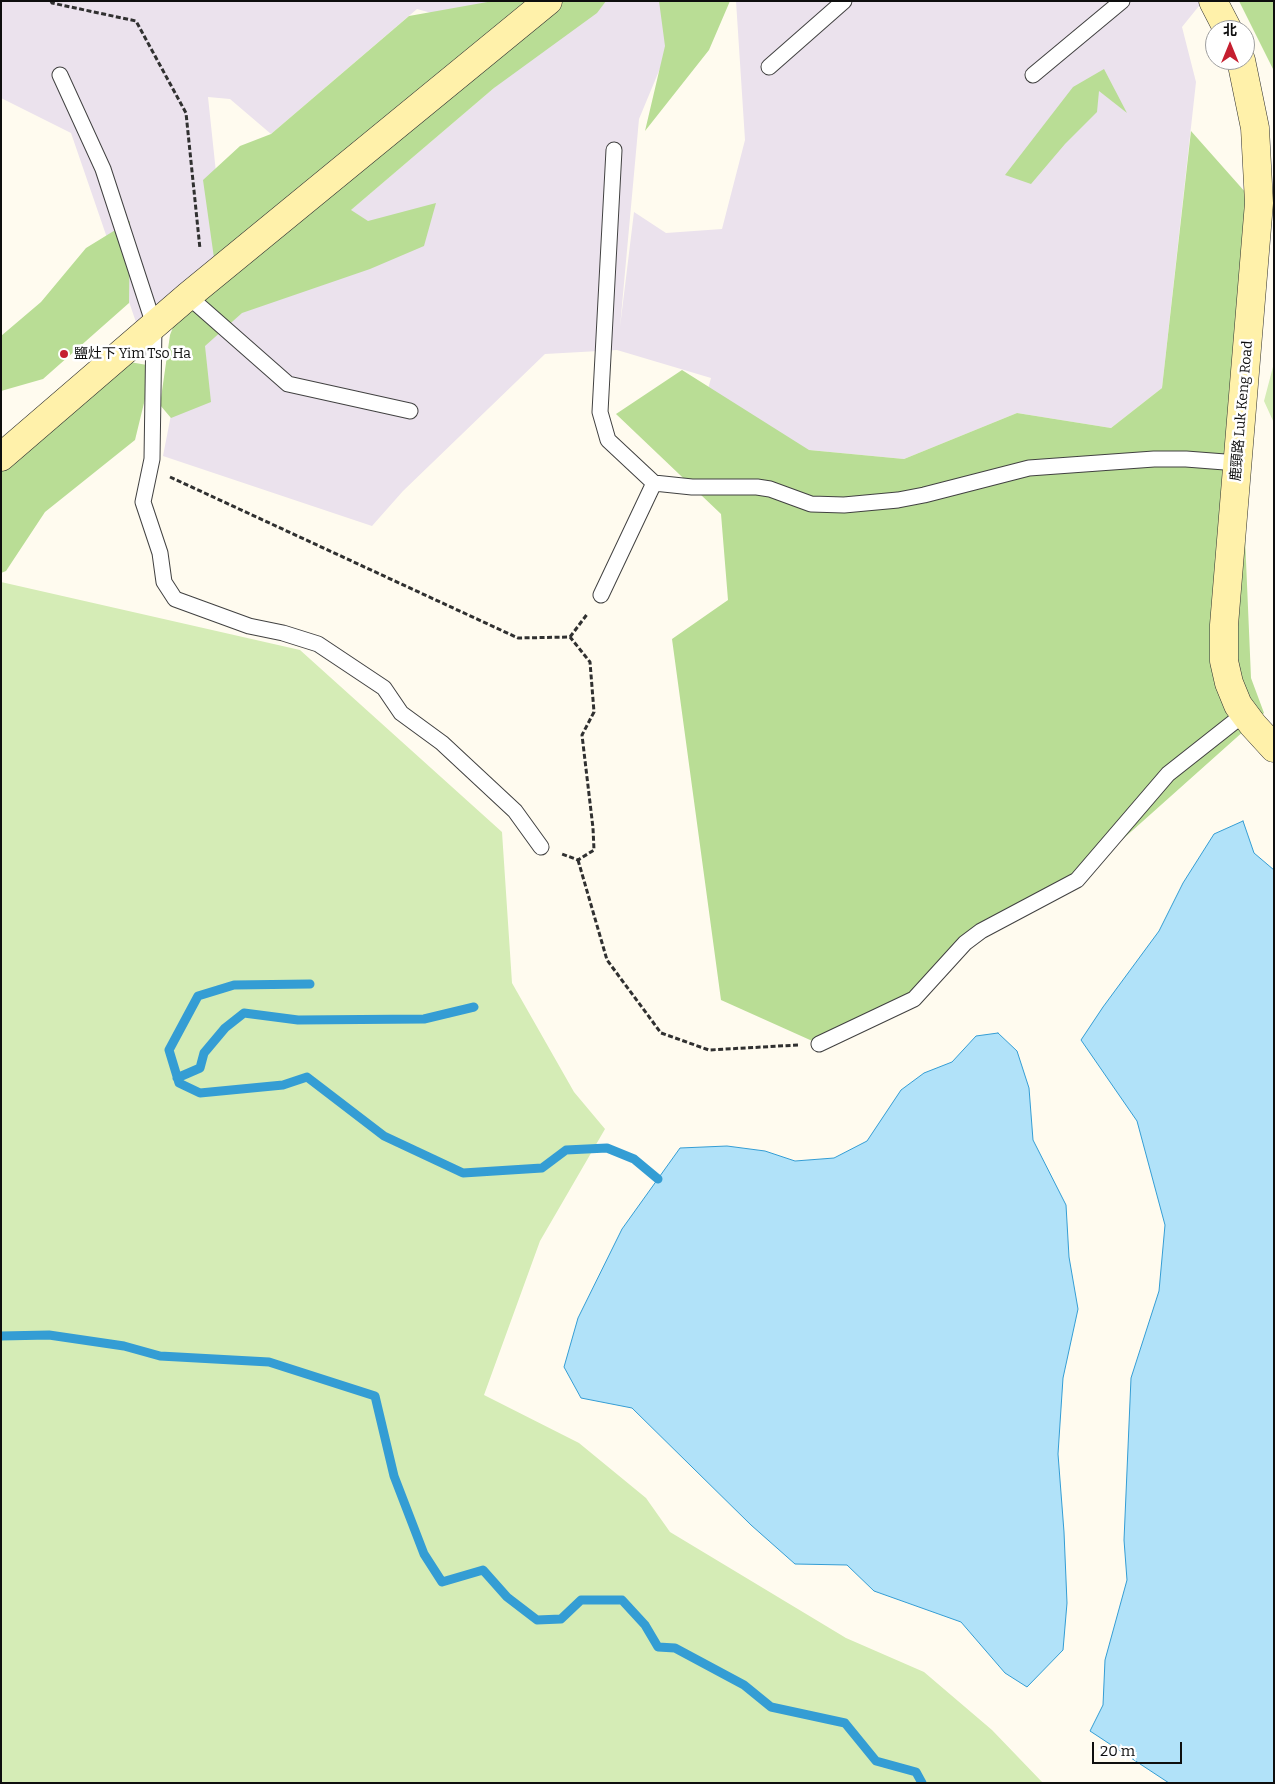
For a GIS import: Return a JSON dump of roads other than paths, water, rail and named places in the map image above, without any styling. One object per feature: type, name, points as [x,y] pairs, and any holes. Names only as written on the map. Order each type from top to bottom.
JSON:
[{"type":"street","points":[[1,457],[154,325],[548,1]]},
{"type":"street","points":[[1213,1],[1223,20]]},
{"type":"street","name":"鹿頸路 Luk Keng Road","points":[[1243,70],[1254,128],[1259,203],[1223,646],[1229,683],[1244,714],[1274,748]]},
{"type":"lane","points":[[769,67],[844,1]]},
{"type":"lane","points":[[1033,75],[1122,1]]},
{"type":"lane","points":[[60,75],[103,169],[154,325],[152,459],[143,502],[160,553],[164,582],[175,599],[249,626],[283,633],[318,644],[384,688],[401,713],[442,743],[515,811],[540,847]]},
{"type":"lane","points":[[614,150],[600,412],[608,440],[654,483],[692,487],[757,487],[770,489],[811,504],[844,506],[924,495],[1028,468],[1154,459],[1186,459],[1238,463]]},
{"type":"lane","points":[[196,290],[288,384],[410,411]]},
{"type":"lane","points":[[601,595],[654,483]]},
{"type":"lane","points":[[819,1044],[914,999],[964,943],[981,931],[1077,880],[1168,774],[1244,714]]},
{"type":"water","points":[[1243,821],[1254,853],[1274,870],[1274,1783],[1169,1783],[1090,1731],[1103,1705],[1105,1660],[1127,1580],[1124,1540],[1131,1378],[1159,1291],[1165,1225],[1137,1121],[1081,1040],[1159,931],[1183,883],[1214,834]]},
{"type":"water","points":[[998,1033],[1017,1051],[1029,1088],[1033,1140],[1066,1205],[1069,1257],[1078,1309],[1063,1378],[1058,1454],[1067,1603],[1063,1650],[1027,1687],[1005,1673],[961,1622],[874,1591],[847,1565],[795,1564],[751,1525],[632,1408],[581,1398],[564,1367],[578,1318],[622,1229],[680,1148],[727,1146],[765,1151],[795,1161],[834,1158],[867,1141],[901,1090],[924,1073],[952,1062],[976,1036]]},
{"type":"waterway","points":[[310,984],[234,985],[198,996],[169,1050],[179,1083],[200,1093],[283,1085],[307,1077],[384,1136],[463,1173],[542,1168],[566,1150],[607,1148],[634,1159],[658,1179]]},
{"type":"waterway","points":[[177,1078],[200,1068],[204,1053],[225,1028],[244,1013],[298,1020],[424,1019],[474,1007]]},
{"type":"waterway","points":[[1,1336],[49,1335],[124,1346],[160,1356],[269,1362],[375,1396],[394,1476],[424,1554],[442,1582],[483,1570],[507,1597],[537,1620],[561,1619],[581,1600],[622,1600],[645,1625],[658,1647],[675,1648],[744,1685],[771,1707],[845,1723],[876,1761],[916,1772],[922,1783]]},
{"type":"place","name":"鹽灶下 Yim Tso Ha","points":[[64,354]]}]
